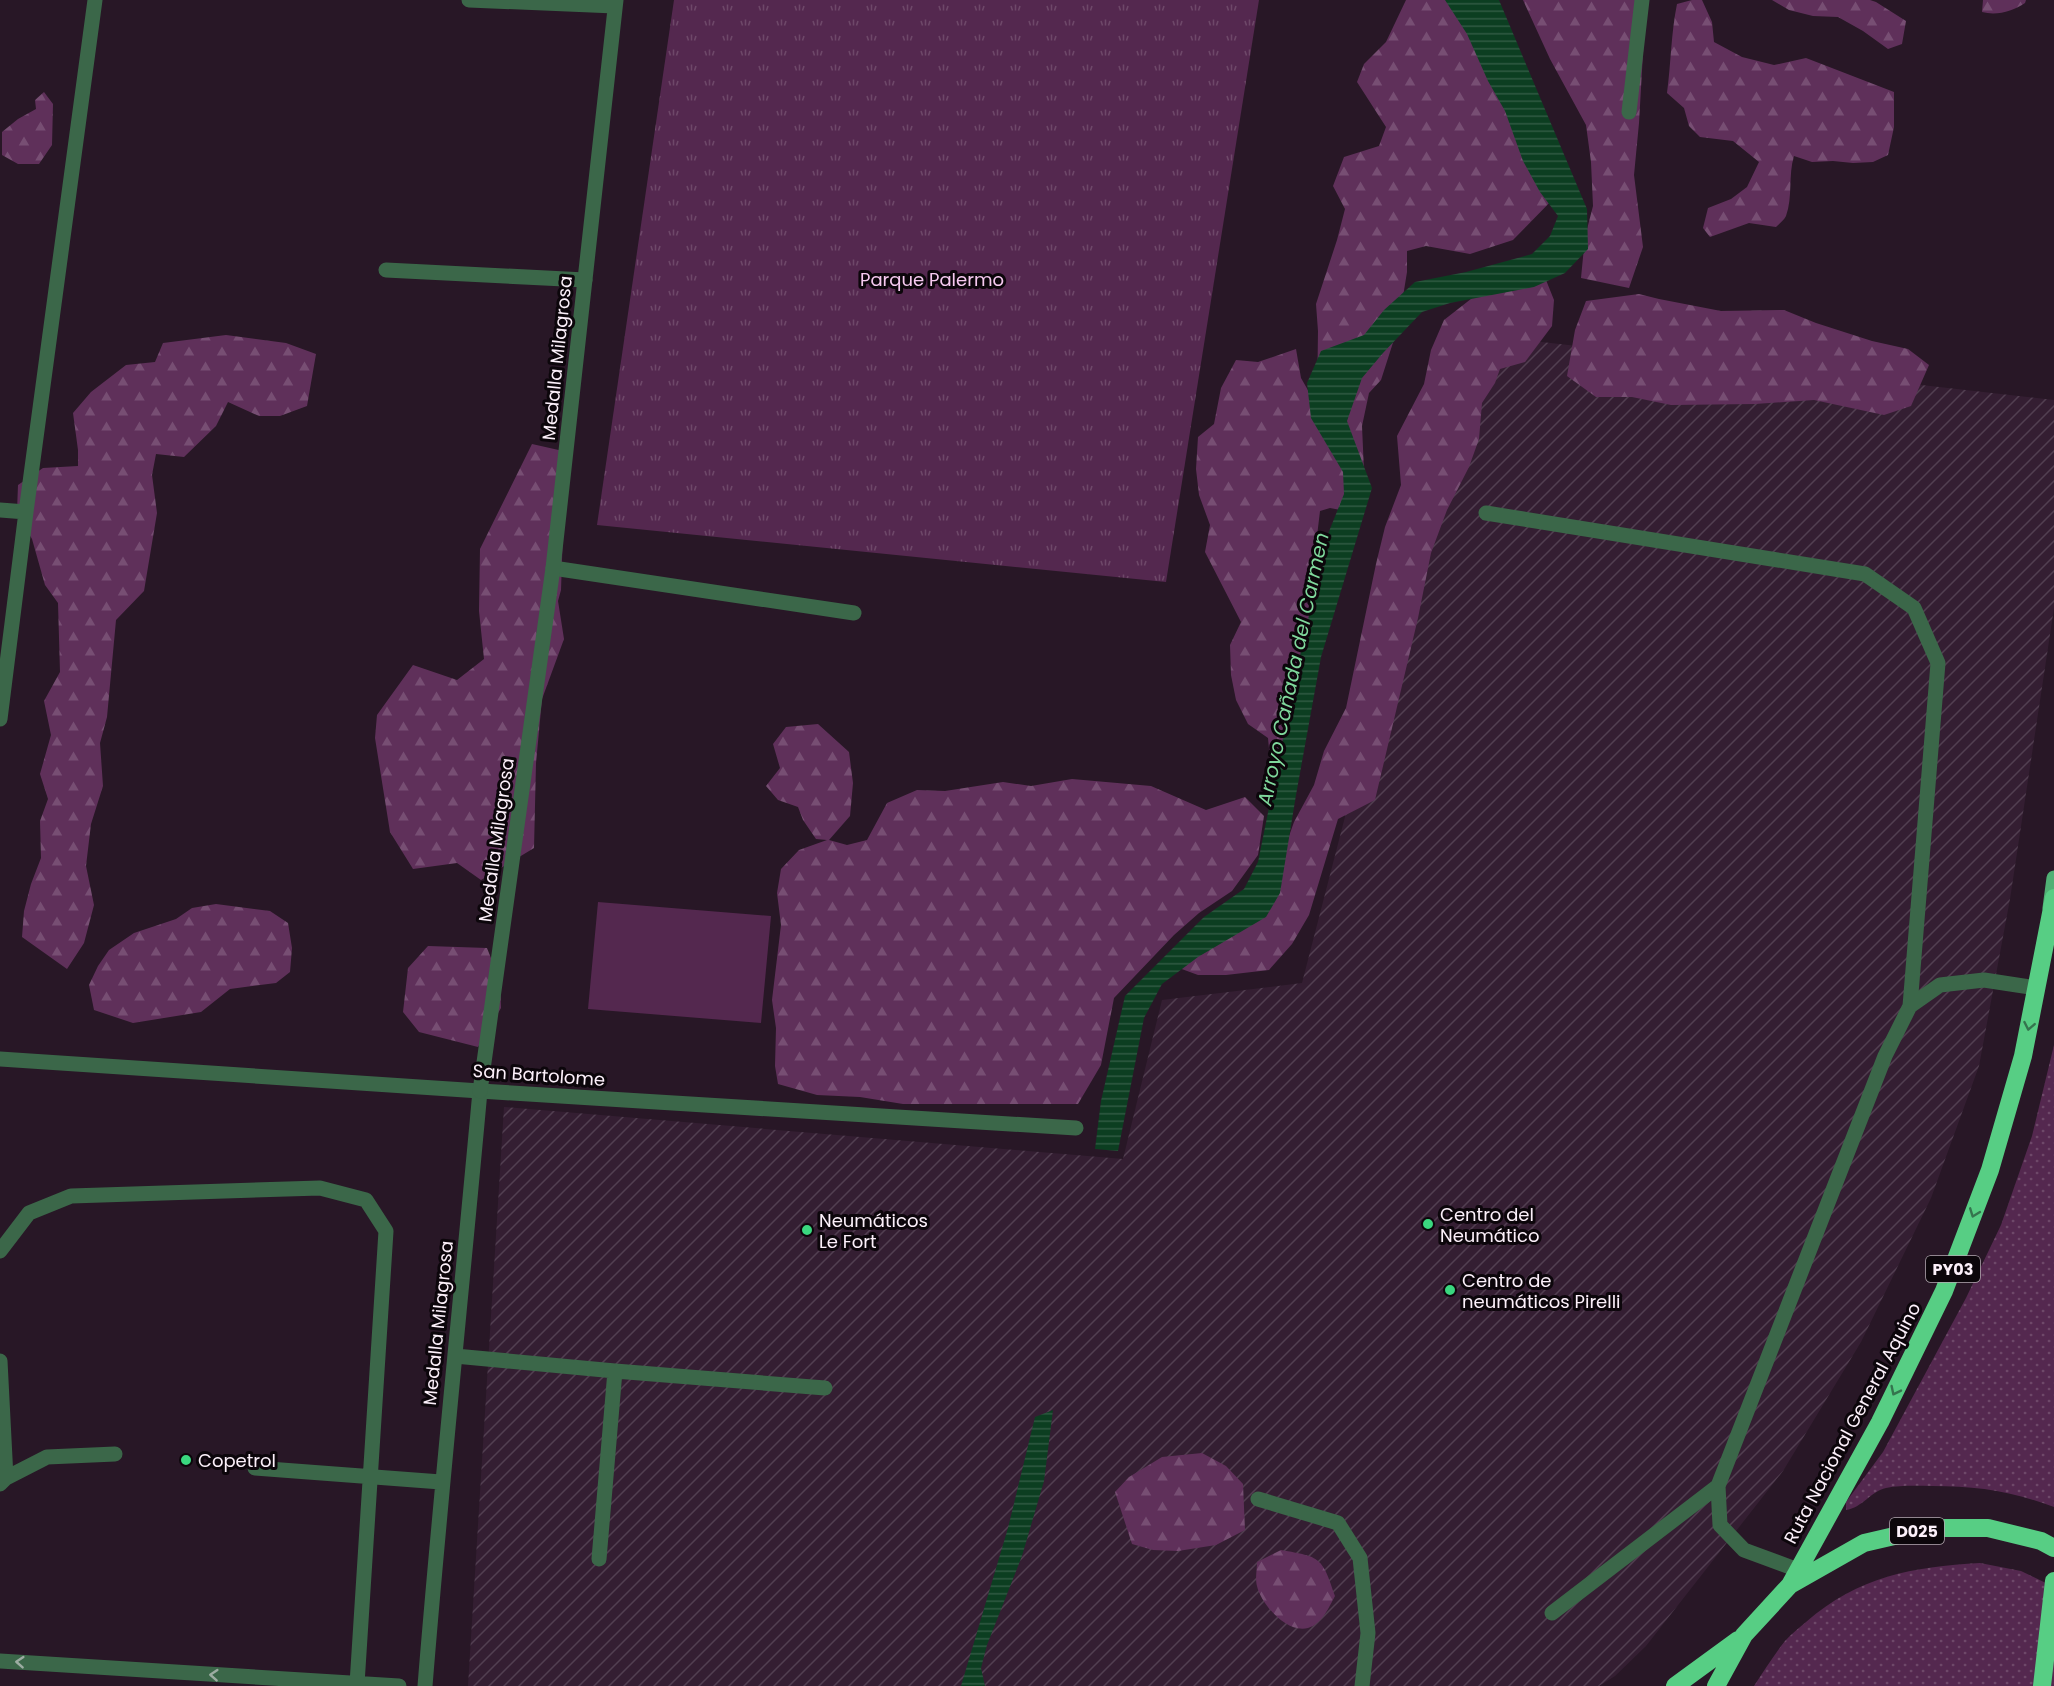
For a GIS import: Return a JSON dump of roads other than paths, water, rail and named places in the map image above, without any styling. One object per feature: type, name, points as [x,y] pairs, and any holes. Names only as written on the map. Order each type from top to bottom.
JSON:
[{"type":"highway","name":"Ruta Nacional General Aquino","points":[[1794,1578],[1880,1422],[1944,1291],[1990,1170],[2023,1056],[2054,898]]},
{"type":"highway","name":"D025","points":[[1676,1686],[1744,1635],[1794,1578],[1864,1543],[1929,1528],[1988,1528],[2041,1541],[2054,1548]]},
{"type":"highway","points":[[2042,1686],[2054,1581]]},
{"type":"highway","name":"D025","points":[[1716,1686],[1744,1635]]},
{"type":"main road","name":"PY03","points":[[2048,928],[2054,878]]},
{"type":"street","points":[[0,719],[95,0]]},
{"type":"street","points":[[469,0],[616,3]]},
{"type":"street","points":[[1629,112],[1642,0]]},
{"type":"street","name":"Medalla Milagrosa","points":[[425,1686],[441,1482],[480,1091],[553,568],[616,3]]},
{"type":"street","points":[[386,270],[585,280]]},
{"type":"street","points":[[0,510],[26,512]]},
{"type":"street","points":[[1486,513],[1864,574],[1914,608],[1938,663],[1910,1006],[1886,1056],[1718,1486],[1720,1525],[1744,1550],[1794,1578]]},
{"type":"street","points":[[553,568],[854,613]]},
{"type":"street","points":[[1910,1006],[1940,985],[1984,980],[2037,988]]},
{"type":"street","name":"San Bartolome","points":[[0,1059],[1076,1128]]},
{"type":"street","points":[[0,1251],[29,1213],[71,1196],[320,1188],[366,1200],[386,1231],[357,1684]]},
{"type":"street","points":[[455,1356],[825,1388]]},
{"type":"street","points":[[0,1361],[3,1481],[47,1457],[115,1454]]},
{"type":"street","points":[[599,1559],[615,1371]]},
{"type":"street","points":[[255,1468],[441,1482]]},
{"type":"street","points":[[1552,1613],[1718,1486]]},
{"type":"street","points":[[1258,1499],[1338,1523],[1360,1558],[1368,1633],[1362,1686]]},
{"type":"street","points":[[0,1661],[399,1686]]},
{"type":"place","name":"Centro del Neumático","points":[[1428,1224]]},
{"type":"place","name":"Neumáticos Le Fort","points":[[807,1230]]},
{"type":"place","name":"Centro de neumáticos Pirelli","points":[[1450,1290]]},
{"type":"place","name":"Copetrol","points":[[186,1460]]},
{"type":"park label","name":"Parque Palermo","points":[[932,279]]},
{"type":"water label","name":"Arroyo Cañada del Carmen","points":[[1293,669]]}]
